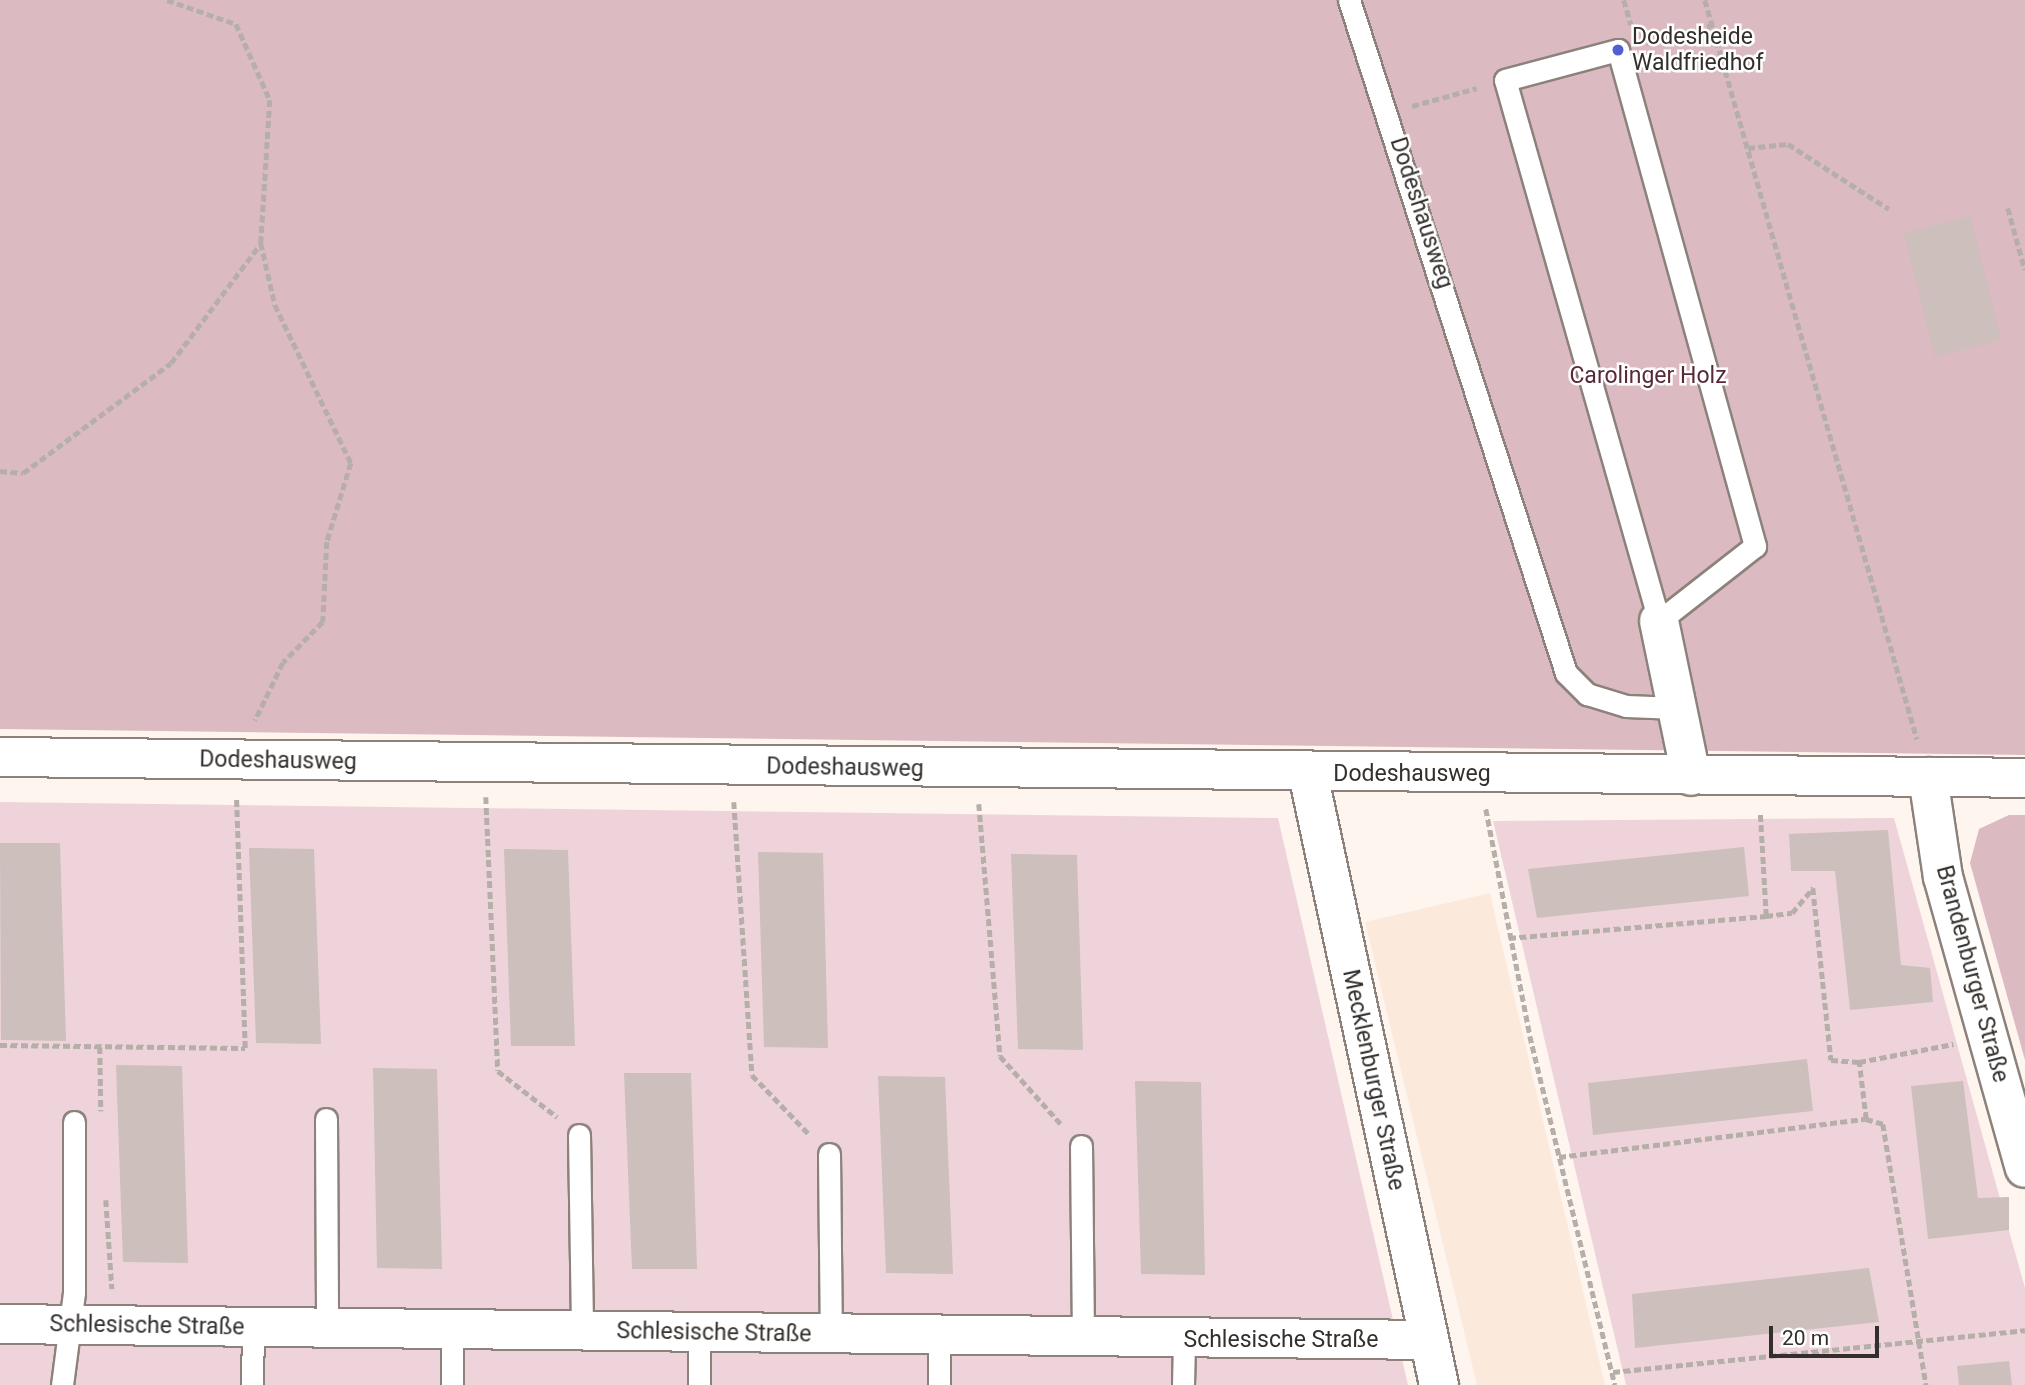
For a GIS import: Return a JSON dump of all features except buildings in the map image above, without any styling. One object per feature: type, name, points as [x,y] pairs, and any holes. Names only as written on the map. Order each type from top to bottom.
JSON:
[{"type":"street","points":[[1659,621],[1690,776]]},
{"type":"street","name":"Dodeshausweg","points":[[0,757],[237,777],[1484,774],[2025,778]]},
{"type":"street","name":"Mecklenburger Straße","points":[[1308,774],[1439,1385]]},
{"type":"street","name":"Brandenburger Straße","points":[[1928,777],[1943,877],[2025,1168]]},
{"type":"street","name":"Schlesische Straße","points":[[0,1324],[1083,1339],[1428,1339]]},
{"type":"lane","name":"Dodeshausweg","points":[[1349,0],[1389,112],[1566,673],[1587,694],[1626,706],[1676,708]]},
{"type":"lane","points":[[1618,50],[1755,547],[1659,621],[1505,80],[1618,50]]},
{"type":"lane","points":[[326,1119],[327,1328]]},
{"type":"lane","points":[[62,1385],[67,1325],[74,1292],[74,1122]]},
{"type":"lane","points":[[579,1135],[582,1332]]},
{"type":"lane","points":[[1081,1146],[1083,1339]]},
{"type":"lane","points":[[829,1154],[831,1335]]},
{"type":"lane","points":[[252,1385],[253,1327]]},
{"type":"lane","points":[[452,1331],[452,1385]]},
{"type":"lane","points":[[699,1333],[699,1385]]},
{"type":"lane","points":[[939,1337],[939,1385]]},
{"type":"lane","points":[[1183,1385],[1184,1340]]},
{"type":"path","points":[[0,1045],[244,1048],[237,777],[283,663],[323,622],[327,542],[352,463],[275,305],[261,243],[270,100],[236,24],[167,0]]},
{"type":"path","points":[[1705,0],[1928,777]]},
{"type":"path","points":[[1618,50],[1713,25]]},
{"type":"path","points":[[1389,112],[1505,80]]},
{"type":"path","points":[[1748,148],[1788,144],[1889,209]]},
{"type":"path","points":[[2008,208],[2025,270]]},
{"type":"path","points":[[0,471],[23,473],[171,363],[261,243]]},
{"type":"path","points":[[1484,774],[1488,845],[1559,1157],[1615,1385]]},
{"type":"path","points":[[486,796],[498,1071],[579,1135]]},
{"type":"path","points":[[734,797],[752,1075],[829,1154]]},
{"type":"path","points":[[979,801],[1000,1056],[1081,1146]]},
{"type":"path","points":[[1760,813],[1766,916]]},
{"type":"path","points":[[1510,938],[1793,913],[1813,888],[1831,1060],[1859,1062],[1987,1037]]},
{"type":"path","points":[[1859,1062],[1866,1119]]},
{"type":"path","points":[[1559,1157],[1866,1119],[1883,1124],[1926,1385]]},
{"type":"path","points":[[1613,1372],[2025,1330]]},
{"type":"shaded area","points":[[0,802],[1278,818],[1408,1385],[0,1385]]},
{"type":"shaded area","points":[[1894,818],[2025,1288],[2025,1385],[1626,1385],[1493,821]]},
{"type":"shaded area","points":[[1490,893],[1605,1385],[1477,1385],[1365,922]]},
{"type":"green space","name":"Carolinger Holz","points":[[0,0],[2025,0],[2025,755],[0,729]]},
{"type":"green space","points":[[2009,815],[2025,815],[2025,1060],[1970,863],[1979,829]]},
{"type":"place","name":"Dodesheide Waldfriedhof","points":[[1618,50]]}]
